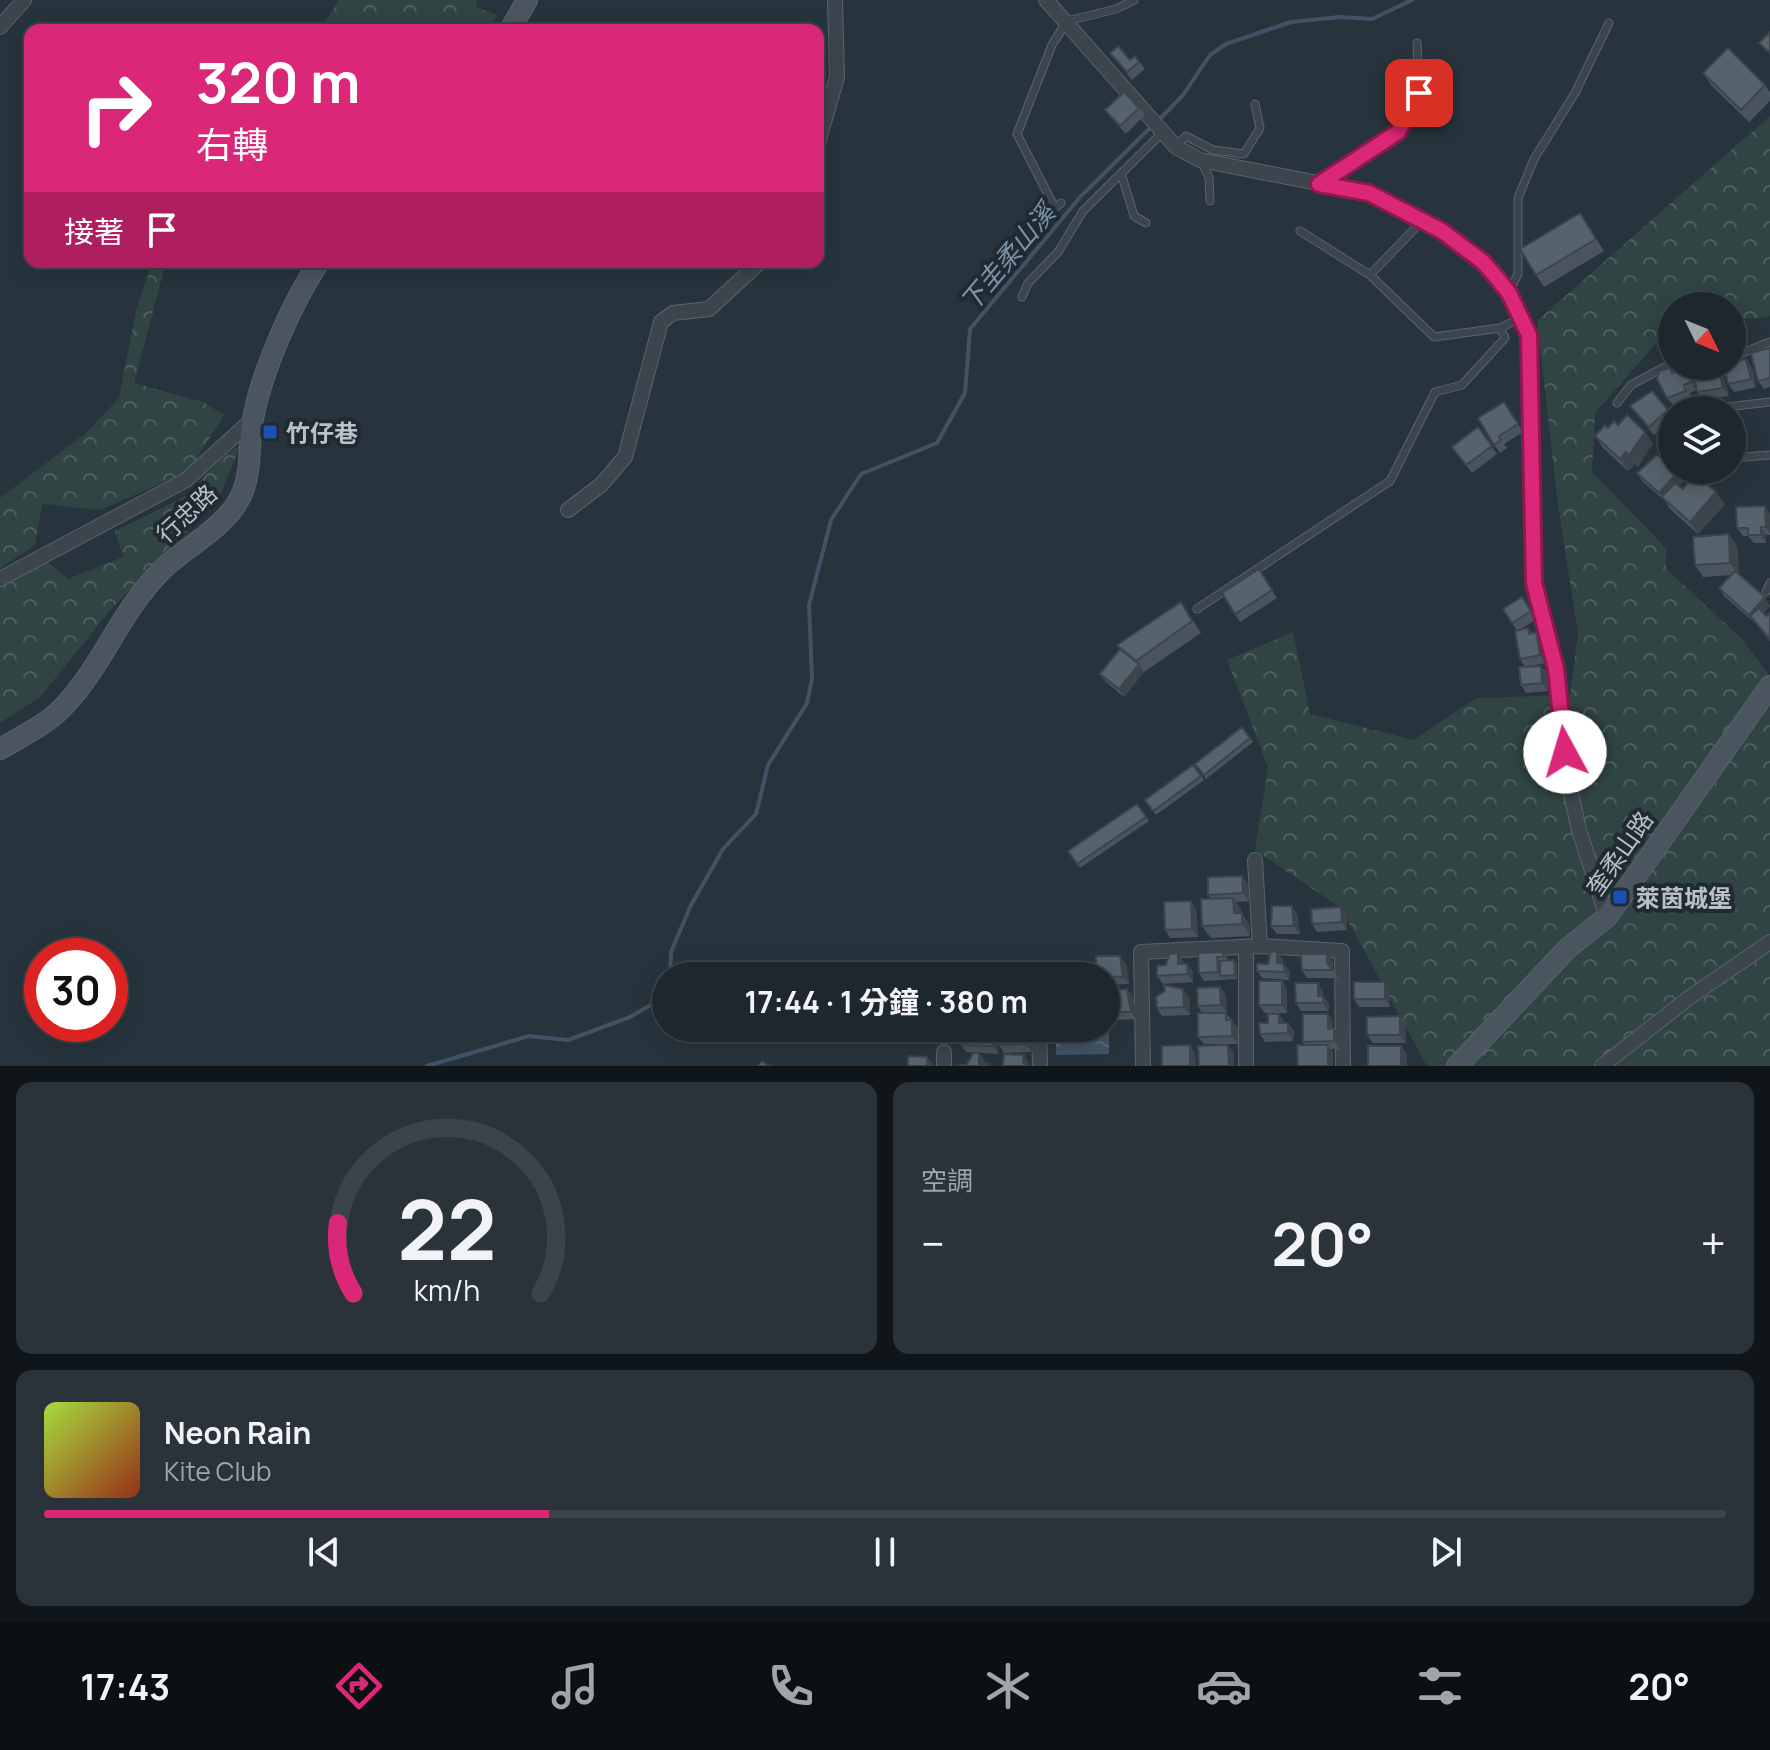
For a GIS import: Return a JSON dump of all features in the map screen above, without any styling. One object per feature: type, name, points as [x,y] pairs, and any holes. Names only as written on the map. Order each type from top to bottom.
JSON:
[{"type":"street","points":[[0,27],[24,0]]},
{"type":"street","points":[[513,24],[527,0]]},
{"type":"street","points":[[824,122],[837,77],[835,0]]},
{"type":"street","points":[[1046,0],[1176,147],[1200,160],[1369,193],[1422,221],[1483,262],[1509,293],[1529,335],[1534,583],[1556,669],[1568,780],[1579,830],[1607,917]]},
{"type":"street","name":"行忠路","points":[[0,749],[45,722],[64,706],[85,681],[128,608],[166,567],[232,509],[243,492],[249,467],[253,419],[267,371],[316,268]]},
{"type":"street","points":[[568,510],[601,485],[625,457],[661,322],[673,313],[709,309],[753,268]]},
{"type":"street","points":[[0,579],[186,480],[253,419]]},
{"type":"street","name":"奎柔山路","points":[[1457,1066],[1567,949],[1607,917],[1770,686]]},
{"type":"street","points":[[1246,1066],[1255,860]]},
{"type":"street","points":[[1602,1066],[1690,997],[1770,942]]},
{"type":"street","points":[[1143,1066],[1141,952],[1253,947],[1342,951],[1343,1066]]},
{"type":"street","points":[[1039,1042],[1040,1066]]},
{"type":"lane","points":[[1061,203],[1055,208],[1017,134],[1052,45],[1067,21],[1116,9],[1134,0]]},
{"type":"lane","points":[[1509,293],[1518,274],[1518,198],[1534,159],[1575,93],[1609,23]]},
{"type":"lane","points":[[1319,184],[1398,132],[1419,93],[1417,43]]},
{"type":"lane","points":[[1176,147],[1186,136],[1213,150],[1244,154],[1260,128],[1255,104]]},
{"type":"lane","points":[[1022,297],[1028,283],[1058,252],[1083,211],[1160,129]]},
{"type":"lane","points":[[1200,160],[1209,177],[1210,201]]},
{"type":"lane","points":[[1121,173],[1134,216],[1146,223]]},
{"type":"lane","points":[[1370,275],[1422,221]]},
{"type":"lane","points":[[1300,231],[1370,275],[1434,337],[1500,328],[1521,318]]},
{"type":"lane","points":[[1197,609],[1390,481],[1435,392],[1462,385],[1505,338],[1500,328]]},
{"type":"lane","points":[[1746,351],[1770,342]]},
{"type":"lane","points":[[1617,403],[1631,385],[1658,371]]},
{"type":"lane","points":[[1746,405],[1770,402]]},
{"type":"lane","points":[[1746,457],[1770,455]]},
{"type":"lane","points":[[1766,592],[1770,583]]},
{"type":"green space","points":[[339,0],[476,0],[477,8],[498,15],[493,24],[325,23]]},
{"type":"green space","points":[[1770,116],[1770,316],[1746,319],[1746,292],[1658,292],[1658,341],[1595,413],[1592,472],[1666,548],[1666,569],[1740,637],[1770,676],[1770,1066],[1427,1066],[1341,908],[1255,850],[1268,767],[1227,660],[1293,632],[1310,714],[1414,740],[1476,698],[1570,695],[1578,633],[1558,505],[1537,321]]},
{"type":"green space","points":[[150,268],[164,268],[134,383],[203,402],[224,415],[189,471],[100,510],[42,504],[35,545],[0,568],[0,498],[85,434],[119,398],[136,311]]},
{"type":"green space","points":[[241,444],[218,500],[113,607],[40,697],[0,723],[0,585],[46,560],[68,579],[123,557],[115,531],[186,496],[223,457]]},
{"type":"water","points":[[1056,1042],[1109,1042],[1109,1054],[1056,1055]]},
{"type":"building","points":[[1770,32],[1770,53],[1759,43]]},
{"type":"building","points":[[1118,46],[1130,60],[1135,56],[1139,62],[1127,72],[1110,53]]},
{"type":"building","points":[[1728,48],[1765,85],[1741,110],[1703,73]]},
{"type":"building","points":[[1124,92],[1139,108],[1120,126],[1105,110]]},
{"type":"building","points":[[1580,213],[1596,239],[1536,275],[1520,249]]},
{"type":"building","points":[[1770,348],[1770,378],[1758,381],[1751,353]]},
{"type":"building","points":[[1746,359],[1751,379],[1728,384],[1727,380],[1746,380]]},
{"type":"building","points":[[1658,375],[1658,380],[1691,382],[1684,385],[1686,391],[1666,396],[1657,379]]},
{"type":"building","points":[[1695,380],[1721,380],[1723,388],[1697,392]]},
{"type":"building","points":[[1652,391],[1658,398],[1658,419],[1649,427],[1630,406]]},
{"type":"building","points":[[1504,402],[1518,424],[1499,436],[1501,440],[1494,445],[1478,418]]},
{"type":"building","points":[[1627,415],[1645,432],[1629,455],[1626,452],[1620,459],[1595,436],[1605,425],[1608,428],[1614,421],[1618,425]]},
{"type":"building","points":[[1478,427],[1492,446],[1466,465],[1452,447]]},
{"type":"building","points":[[1657,455],[1658,484],[1667,484],[1659,493],[1637,473]]},
{"type":"building","points":[[1674,484],[1683,489],[1687,484],[1707,484],[1716,492],[1690,522],[1662,497]]},
{"type":"building","points":[[1765,506],[1766,527],[1761,527],[1761,535],[1748,535],[1748,528],[1737,528],[1736,507]]},
{"type":"building","points":[[1729,534],[1730,563],[1695,565],[1693,537]]},
{"type":"building","points":[[1259,569],[1272,590],[1235,614],[1222,593]]},
{"type":"building","points":[[1735,571],[1765,597],[1749,615],[1719,588]]},
{"type":"building","points":[[1522,597],[1531,611],[1512,623],[1503,609]]},
{"type":"building","points":[[1181,602],[1192,621],[1136,661],[1117,645]]},
{"type":"building","points":[[1759,608],[1766,616],[1770,613],[1770,639],[1750,616]]},
{"type":"building","points":[[1528,628],[1529,634],[1536,632],[1540,655],[1520,659],[1515,631]]},
{"type":"building","points":[[1120,649],[1139,664],[1119,689],[1100,674]]},
{"type":"building","points":[[1541,666],[1542,683],[1521,685],[1519,667]]},
{"type":"building","points":[[1242,727],[1250,738],[1204,775],[1195,764]]},
{"type":"building","points":[[1193,765],[1201,776],[1153,811],[1145,800]]},
{"type":"building","points":[[1137,804],[1146,817],[1077,864],[1068,851]]},
{"type":"building","points":[[1242,876],[1243,893],[1208,895],[1208,877]]},
{"type":"building","points":[[1233,898],[1234,913],[1242,913],[1242,924],[1202,926],[1201,899]]},
{"type":"building","points":[[1191,901],[1192,929],[1165,930],[1164,902]]},
{"type":"building","points":[[1272,906],[1292,906],[1294,926],[1271,926]]},
{"type":"building","points":[[1341,907],[1342,922],[1312,924],[1311,909]]},
{"type":"building","points":[[1271,951],[1277,952],[1277,963],[1284,964],[1284,972],[1257,971],[1257,964],[1268,964]]},
{"type":"building","points":[[1223,952],[1224,957],[1217,957],[1218,972],[1199,973],[1198,953]]},
{"type":"building","points":[[1178,953],[1178,964],[1187,964],[1188,974],[1157,976],[1157,966],[1166,965],[1169,954]]},
{"type":"building","points":[[1301,954],[1327,954],[1327,963],[1332,970],[1302,970]]},
{"type":"building","points":[[1096,956],[1120,956],[1123,977],[1120,977],[1120,962],[1096,962]]},
{"type":"building","points":[[1234,960],[1235,975],[1220,976],[1220,961]]},
{"type":"building","points":[[1259,981],[1282,981],[1282,1005],[1259,1005]]},
{"type":"building","points":[[1354,982],[1385,982],[1385,999],[1354,999]]},
{"type":"building","points":[[1295,983],[1318,983],[1318,996],[1323,996],[1323,1003],[1296,1003]]},
{"type":"building","points":[[1164,985],[1183,989],[1184,1007],[1157,1008],[1156,997],[1165,991]]},
{"type":"building","points":[[1220,987],[1221,1005],[1198,1006],[1197,988]]},
{"type":"building","points":[[1120,989],[1127,989],[1131,1012],[1120,1012]]},
{"type":"building","points":[[1198,1013],[1226,1013],[1226,1020],[1232,1020],[1232,1036],[1198,1037]]},
{"type":"building","points":[[1268,1014],[1279,1014],[1279,1023],[1288,1023],[1288,1033],[1260,1034],[1259,1023],[1268,1023]]},
{"type":"building","points":[[1303,1014],[1328,1014],[1328,1029],[1334,1028],[1334,1041],[1303,1042]]},
{"type":"building","points":[[1400,1016],[1400,1035],[1367,1035],[1367,1017]]},
{"type":"building","points":[[961,1042],[993,1042],[993,1046],[961,1045]]},
{"type":"building","points":[[999,1042],[1028,1042],[1026,1044],[999,1045]]},
{"type":"building","points":[[1190,1045],[1190,1066],[1162,1066],[1162,1046]]},
{"type":"building","points":[[1228,1045],[1229,1066],[1199,1066],[1198,1046]]},
{"type":"building","points":[[1297,1045],[1328,1045],[1328,1066],[1298,1066]]},
{"type":"building","points":[[1368,1046],[1401,1046],[1401,1066],[1368,1066]]},
{"type":"building","points":[[973,1053],[979,1053],[979,1064],[988,1066],[960,1066],[967,1065]]},
{"type":"building","points":[[1004,1054],[1024,1055],[1026,1066],[1003,1066]]},
{"type":"building","points":[[908,1056],[927,1057],[927,1066],[908,1066]]},
{"type":"waterway","name":"下圭柔山溪","points":[[1159,120],[1183,95],[1210,55],[1226,44],[1291,22],[1340,17],[1372,19],[1412,0]]},
{"type":"waterway","name":"下圭柔山溪","points":[[671,962],[671,952],[691,905],[723,849],[756,814],[768,765],[807,703],[812,679],[809,605],[831,520],[861,474],[937,443],[965,393],[970,329],[1081,196],[1152,126]]},
{"type":"waterway","name":"下圭柔山溪","points":[[427,1066],[529,1036],[568,1040],[630,1017],[652,1004]]},
{"type":"place","name":"竹仔巷","points":[[270,432]]},
{"type":"place","name":"萊茵城堡","points":[[1620,897]]},
{"type":"route","points":[[1419,93],[1398,132],[1319,184],[1369,193],[1442,231],[1483,262],[1496,277],[1509,293],[1529,335],[1534,583],[1556,669],[1565,752]]}]
